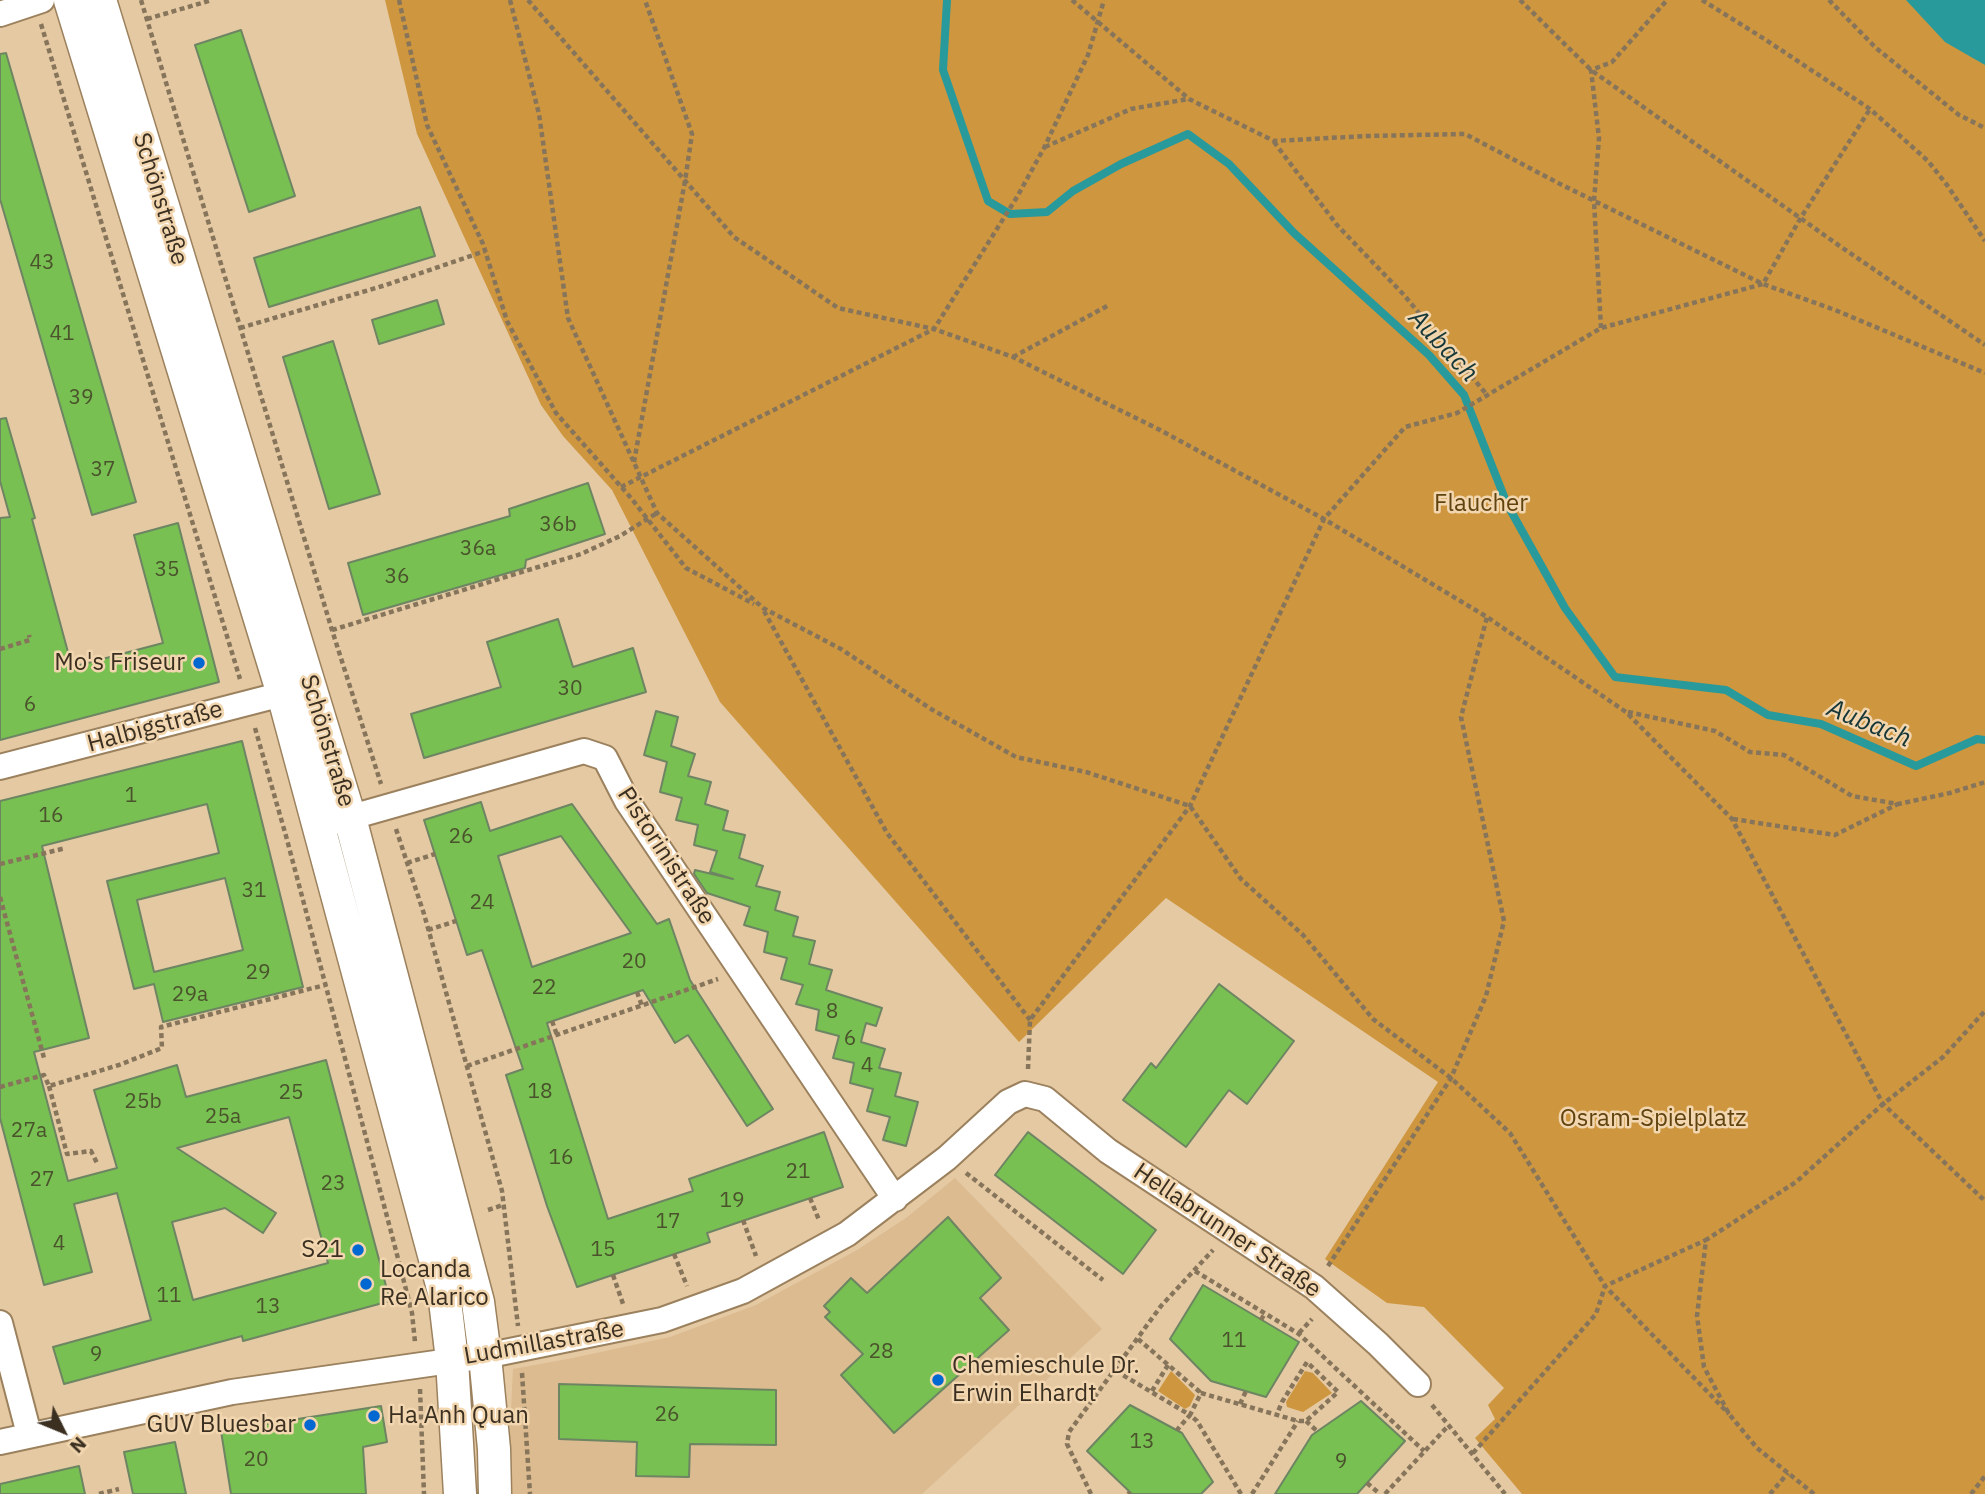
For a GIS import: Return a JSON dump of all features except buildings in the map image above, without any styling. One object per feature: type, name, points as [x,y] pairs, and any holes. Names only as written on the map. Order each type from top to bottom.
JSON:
[{"type":"street","name":"Schönstraße","points":[[70,0],[297,690],[350,818],[478,1302],[494,1449],[495,1494]]},
{"type":"street","name":"Schönstraße","points":[[100,0],[297,690],[320,826],[444,1292],[452,1360],[460,1494]]},
{"type":"street","points":[[0,13],[38,1]]},
{"type":"street","name":"Halbigstraße","points":[[0,767],[297,690]]},
{"type":"street","name":"Pistorinistraße","points":[[320,826],[584,751],[605,758],[627,801],[895,1199]]},
{"type":"street","name":"Ludmillastraße","points":[[0,1442],[232,1392],[485,1356],[662,1320],[743,1291],[846,1234],[947,1158],[1008,1102],[1025,1094]]},
{"type":"street","name":"Hellabrunner Straße","points":[[1025,1094],[1045,1099],[1108,1151],[1314,1287],[1418,1384]]},
{"type":"street","points":[[0,1322],[29,1434]]},
{"type":"path","points":[[141,0],[332,630],[428,930],[502,1191],[520,1350],[530,1494]]},
{"type":"path","points":[[147,19],[212,0]]},
{"type":"path","points":[[399,0],[427,125],[485,251],[507,321],[556,413],[621,486],[686,568],[841,649],[931,709],[1016,757],[1086,772],[1190,806],[1241,879],[1303,934],[1373,1018],[1451,1077],[1510,1133],[1605,1286],[1729,1414],[1758,1448],[1812,1492]]},
{"type":"path","points":[[510,0],[538,114],[568,318],[657,513],[763,608],[887,833],[1030,1020]]},
{"type":"path","points":[[528,0],[734,237],[838,308],[934,329],[1013,357],[1160,430],[1324,519],[1486,617],[1626,712],[1732,819],[1884,1104],[1985,1201]]},
{"type":"path","points":[[634,463],[692,134],[645,0]]},
{"type":"path","points":[[1072,0],[1189,99],[1274,141],[1336,225],[1404,295],[1488,395]]},
{"type":"path","points":[[621,486],[934,329],[1017,197],[1044,148],[1088,55],[1104,0]]},
{"type":"path","points":[[1520,0],[1591,70],[1800,219],[1985,345]]},
{"type":"path","points":[[1591,70],[1612,62],[1667,0]]},
{"type":"path","points":[[1702,0],[1870,109],[1928,161],[1985,241]]},
{"type":"path","points":[[1829,0],[1876,48],[1959,115],[1985,128]]},
{"type":"path","points":[[38,1],[286,836],[397,1242],[412,1313],[418,1364],[424,1494]]},
{"type":"path","points":[[147,47],[154,45]]},
{"type":"path","points":[[1591,70],[1599,138],[1594,201],[1601,328]]},
{"type":"path","points":[[1044,148],[1131,109],[1189,99]]},
{"type":"path","points":[[166,111],[174,108]]},
{"type":"path","points":[[1025,1094],[1030,1020],[1190,806],[1324,519],[1405,427],[1457,413],[1601,328],[1763,284],[1800,219],[1870,109]]},
{"type":"path","points":[[1274,141],[1465,134],[1763,284],[1835,310],[1985,373]]},
{"type":"path","points":[[240,328],[386,285],[485,251]]},
{"type":"path","points":[[1013,357],[1109,305]]},
{"type":"path","points":[[332,630],[581,554],[620,536],[657,513]]},
{"type":"path","points":[[1314,1287],[1451,1077],[1486,996],[1504,921],[1461,717],[1486,617]]},
{"type":"path","points":[[0,649],[30,640],[29,635]]},
{"type":"path","points":[[1626,712],[1715,731],[1750,752],[1784,755],[1852,796],[1898,804]]},
{"type":"path","points":[[1732,819],[1835,835],[1898,804],[1985,782]]},
{"type":"path","points":[[0,864],[66,848]]},
{"type":"path","points":[[407,863],[435,854]]},
{"type":"path","points":[[0,897],[44,1058]]},
{"type":"path","points":[[428,930],[456,921]]},
{"type":"path","points":[[467,1066],[742,971]]},
{"type":"path","points":[[49,1086],[119,1065],[162,1048],[161,1027],[325,985]]},
{"type":"path","points":[[637,992],[642,1006]]},
{"type":"path","points":[[1473,1453],[1596,1314],[1605,1286],[1706,1240],[1796,1182],[1884,1104],[1943,1057],[1985,1011]]},
{"type":"path","points":[[552,1021],[557,1035]]},
{"type":"path","points":[[0,1087],[44,1075],[67,1154],[91,1151],[97,1163]]},
{"type":"path","points":[[947,1158],[1103,1280]]},
{"type":"path","points":[[488,1210],[503,1205]]},
{"type":"path","points":[[743,1220],[765,1279]]},
{"type":"path","points":[[1091,1494],[1067,1444],[1069,1432],[1161,1307],[1229,1231]]},
{"type":"path","points":[[1706,1240],[1697,1316],[1704,1367],[1729,1414]]},
{"type":"path","points":[[674,1254],[696,1308]]},
{"type":"path","points":[[1195,1271],[1298,1334],[1424,1451]]},
{"type":"path","points":[[503,1284],[513,1282]]},
{"type":"path","points":[[1261,1320],[1265,1313]]},
{"type":"path","points":[[1138,1339],[1201,1392],[1240,1404],[1277,1415],[1298,1421],[1306,1421],[1338,1392],[1307,1362],[1277,1415]]},
{"type":"path","points":[[1152,1391],[1168,1365]]},
{"type":"path","points":[[1115,1371],[1152,1391],[1197,1421],[1241,1494]]},
{"type":"path","points":[[1418,1384],[1435,1412],[1473,1453],[1505,1494]]},
{"type":"path","points":[[1240,1404],[1246,1391]]},
{"type":"path","points":[[1177,1430],[1189,1415],[1201,1392]]},
{"type":"path","points":[[1252,1494],[1298,1421]]},
{"type":"path","points":[[1306,1421],[1317,1431]]},
{"type":"path","points":[[1367,1483],[1383,1494],[1448,1426]]},
{"type":"path","points":[[1770,1494],[1788,1473]]},
{"type":"path","points":[[1971,1494],[1985,1476]]},
{"type":"path","points":[[99,1494],[119,1489]]},
{"type":"shaded area","points":[[955,1178],[1102,1329],[922,1494],[507,1494],[513,1369],[670,1337],[756,1305],[857,1250],[906,1218]]},
{"type":"green space","name":"Flaucher","points":[[385,0],[1985,0],[1985,1494],[1522,1494],[1475,1438],[1495,1419],[1488,1405],[1504,1388],[1424,1307],[1387,1303],[1325,1259],[1438,1082],[1166,898],[1019,1042],[720,702],[612,490],[563,436],[541,405],[417,134]]},
{"type":"green space","points":[[1171,1371],[1195,1395],[1190,1406],[1185,1409],[1158,1391]]},
{"type":"green space","points":[[1305,1371],[1313,1373],[1332,1393],[1303,1412],[1287,1407],[1286,1402]]},
{"type":"water","points":[[1906,0],[1985,0],[1985,65],[1945,42]]},
{"type":"waterway","name":"Aubach","points":[[947,0],[943,70],[988,201],[1010,214],[1047,212],[1073,191],[1121,164],[1188,134],[1229,164],[1294,233],[1429,355],[1464,395],[1507,504],[1565,608],[1615,677],[1726,690],[1768,715],[1821,724],[1916,766],[1977,739],[1985,740]]},
{"type":"place","name":"Mo's Friseur","points":[[199,663]]},
{"type":"place","name":"S21","points":[[358,1250]]},
{"type":"place","name":"Locanda Re Alarico","points":[[366,1284]]},
{"type":"place","name":"Chemieschule Dr. Erwin Elhardt","points":[[938,1380]]},
{"type":"place","name":"Ha Anh Quan","points":[[374,1416]]},
{"type":"place","name":"GUV Bluesbar","points":[[310,1425]]},
{"type":"park label","name":"Osram-Spielplatz","points":[[1653,1119]]}]
